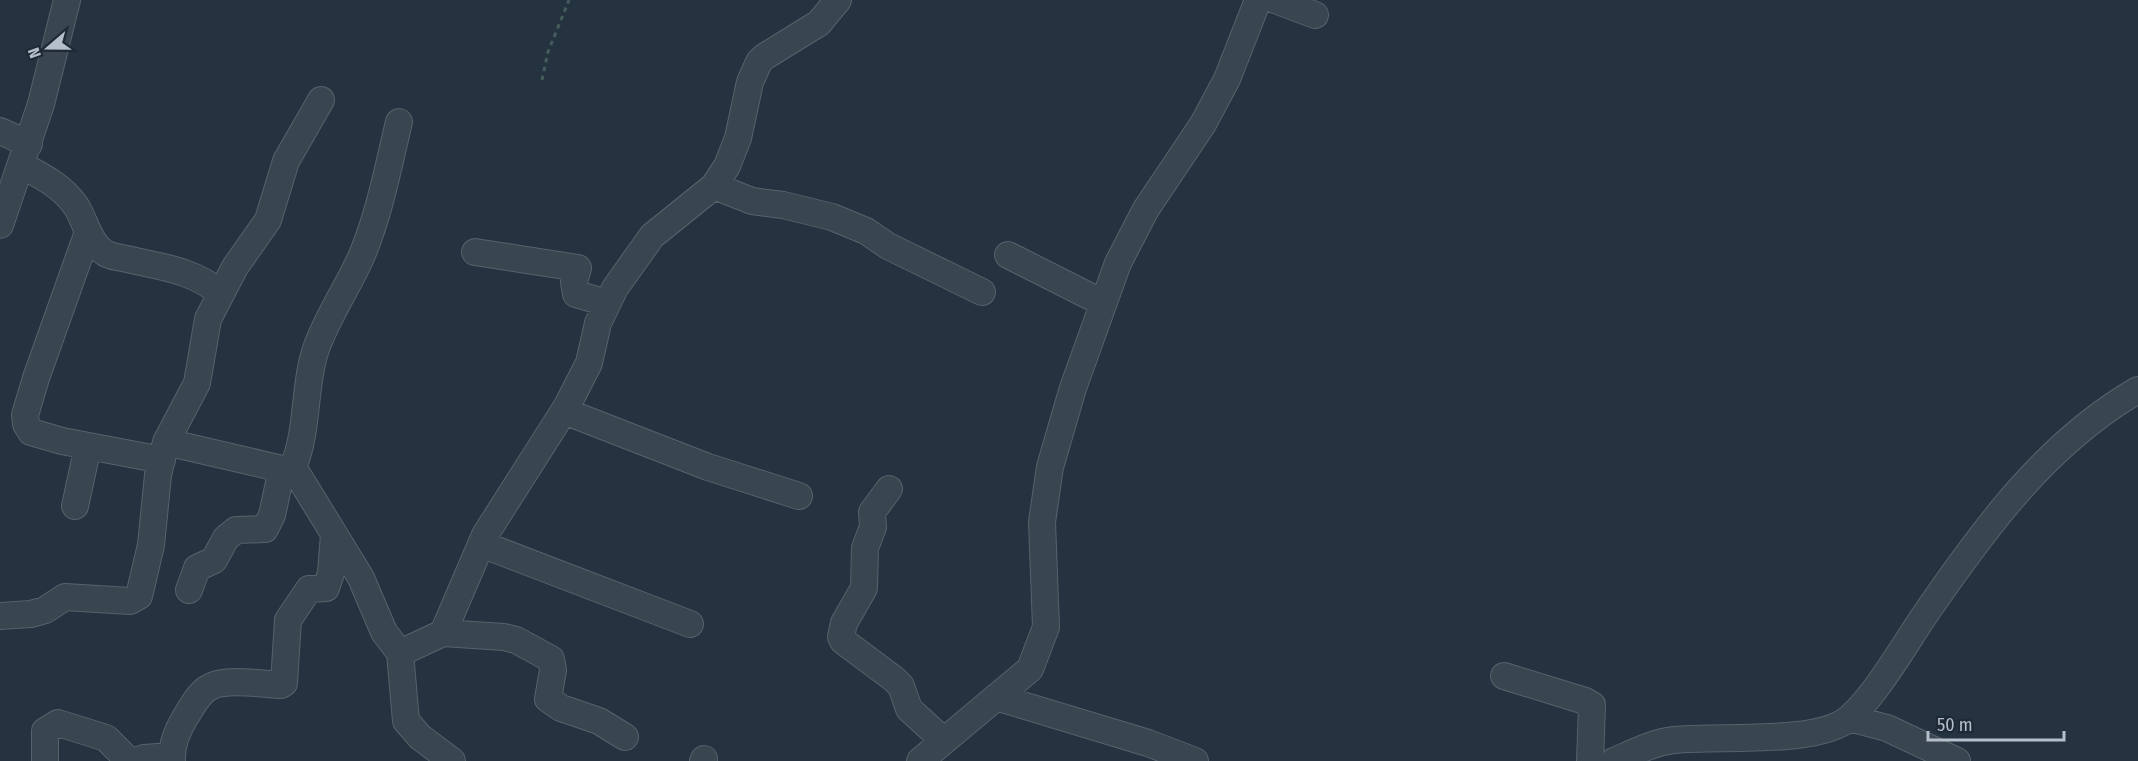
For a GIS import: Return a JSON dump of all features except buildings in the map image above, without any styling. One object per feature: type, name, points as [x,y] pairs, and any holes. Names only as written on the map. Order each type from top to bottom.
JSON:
[{"type":"street","points":[[0,225],[25,155],[52,66],[67,0]]},
{"type":"street","points":[[443,633],[481,544],[509,493],[564,411],[589,363],[597,323],[607,303],[652,236],[714,186],[727,166],[738,138],[753,70],[764,57],[819,24],[838,0]]},
{"type":"street","points":[[920,761],[1030,669],[1046,627],[1042,522],[1050,467],[1073,388],[1118,263],[1146,209],[1203,124],[1227,79],[1258,0]]},
{"type":"street","points":[[1275,0],[1315,15]]},
{"type":"street","points":[[0,616],[31,614],[45,610],[58,600],[74,596],[130,601],[138,597],[151,545],[155,494],[164,451],[195,389],[208,319],[235,267],[268,220],[286,161],[321,100]]},
{"type":"street","points":[[189,590],[197,568],[214,560],[231,532],[245,528],[265,529],[272,515],[287,468],[299,446],[308,383],[318,345],[369,236],[384,189],[399,122]]},
{"type":"street","points":[[0,131],[47,179],[64,192],[77,208],[88,232],[103,252],[194,277],[209,284],[220,294]]},
{"type":"street","points":[[714,186],[752,201],[783,205],[832,217],[866,231],[888,246],[982,292]]},
{"type":"street","points":[[88,232],[81,257],[53,326],[25,415],[31,432],[88,446],[164,451],[287,468],[334,534],[361,578],[387,638],[400,653],[406,721],[420,737],[452,761]]},
{"type":"street","points":[[475,252],[578,268],[574,282],[576,294],[607,303]]},
{"type":"street","points":[[1008,255],[1103,303]]},
{"type":"street","points":[[1614,761],[1673,740],[1798,734],[1831,729],[1849,718],[1885,674],[1965,558],[2031,475],[2088,424],[2138,390]]},
{"type":"street","points":[[564,411],[708,467],[800,496]]},
{"type":"street","points":[[75,506],[88,446]]},
{"type":"street","points":[[889,489],[872,512],[873,527],[865,548],[864,588],[844,623],[841,637],[843,642],[901,686],[909,709],[944,740]]},
{"type":"street","points":[[136,761],[144,758],[172,758],[182,723],[198,698],[209,687],[238,683],[281,686],[284,683],[288,620],[309,589],[326,588],[331,573],[334,534]]},
{"type":"street","points":[[481,544],[690,624]]},
{"type":"street","points":[[400,653],[443,633],[504,637],[516,640],[551,659],[553,670],[548,699],[561,708],[599,721],[625,737]]},
{"type":"street","points":[[1504,676],[1592,705],[1590,761]]},
{"type":"street","points":[[996,697],[1148,743],[1195,761]]},
{"type":"street","points":[[1849,718],[1887,728],[1958,761]]},
{"type":"street","points":[[45,761],[45,731],[58,723],[106,738],[129,761]]},
{"type":"path","points":[[542,80],[548,52],[569,0]]}]
